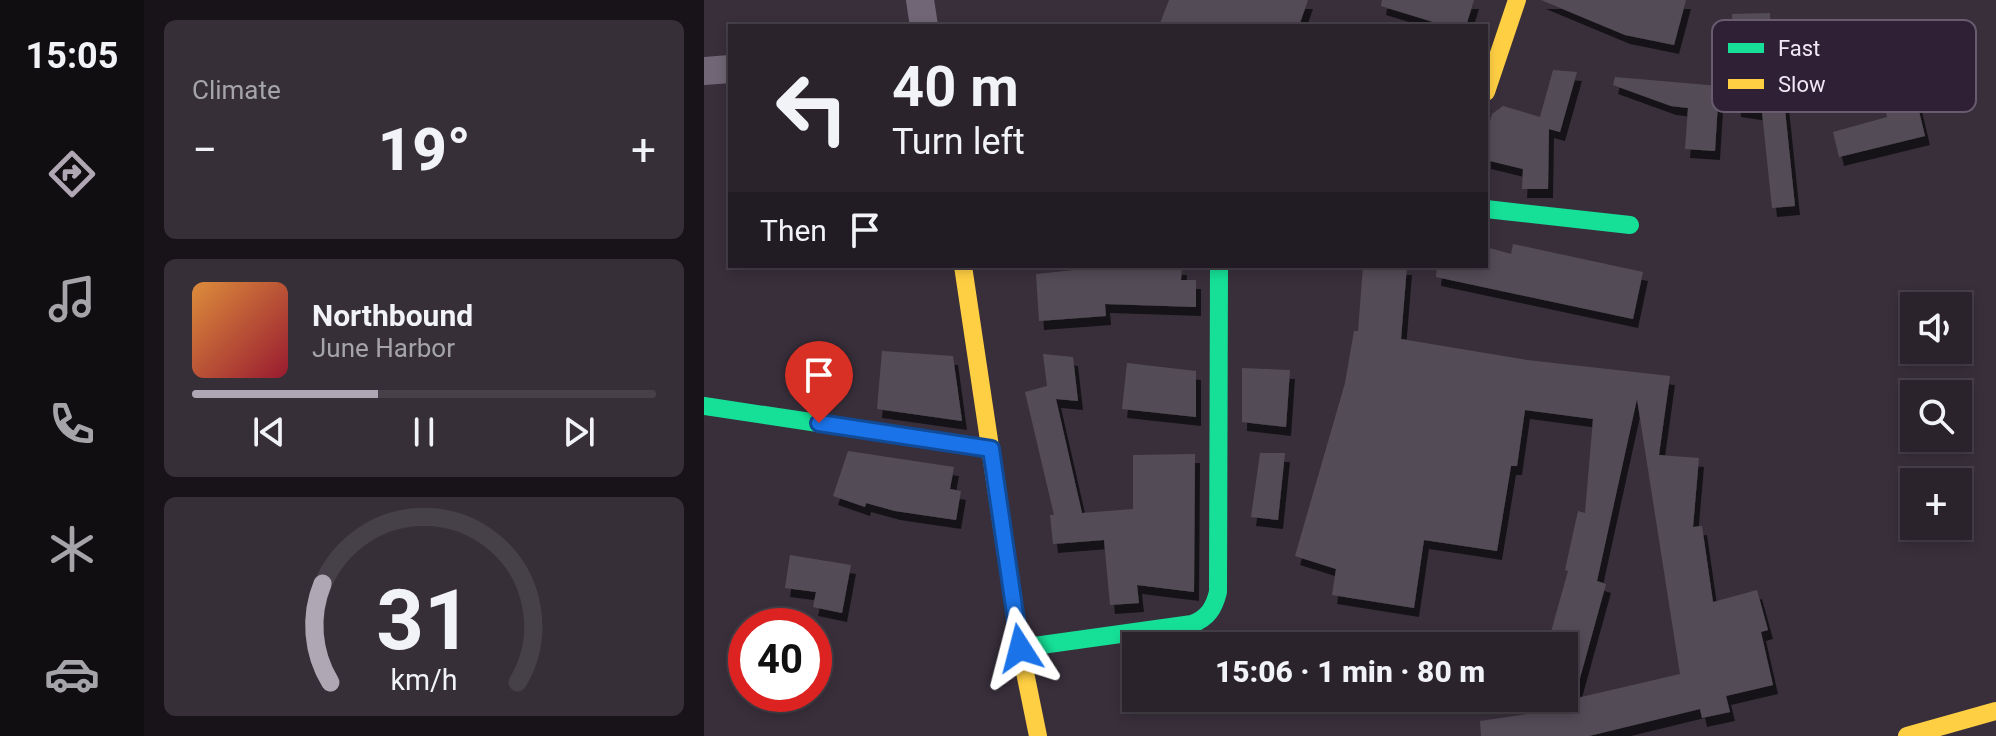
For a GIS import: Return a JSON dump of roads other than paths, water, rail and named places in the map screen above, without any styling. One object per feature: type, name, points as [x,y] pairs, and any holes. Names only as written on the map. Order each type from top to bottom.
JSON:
[{"type":"main road","points":[[1488,86],[1517,0]]},
{"type":"main road","points":[[1488,209],[1630,225]]},
{"type":"main road","points":[[963,268],[1020,648],[1038,736]]},
{"type":"main road","points":[[1020,648],[1192,624],[1206,619],[1215,608],[1218,592],[1219,268]]},
{"type":"main road","points":[[704,406],[991,449]]},
{"type":"main road","points":[[1907,736],[1996,711]]},
{"type":"street","points":[[920,0],[924,24]]},
{"type":"street","points":[[704,71],[728,69]]}]
